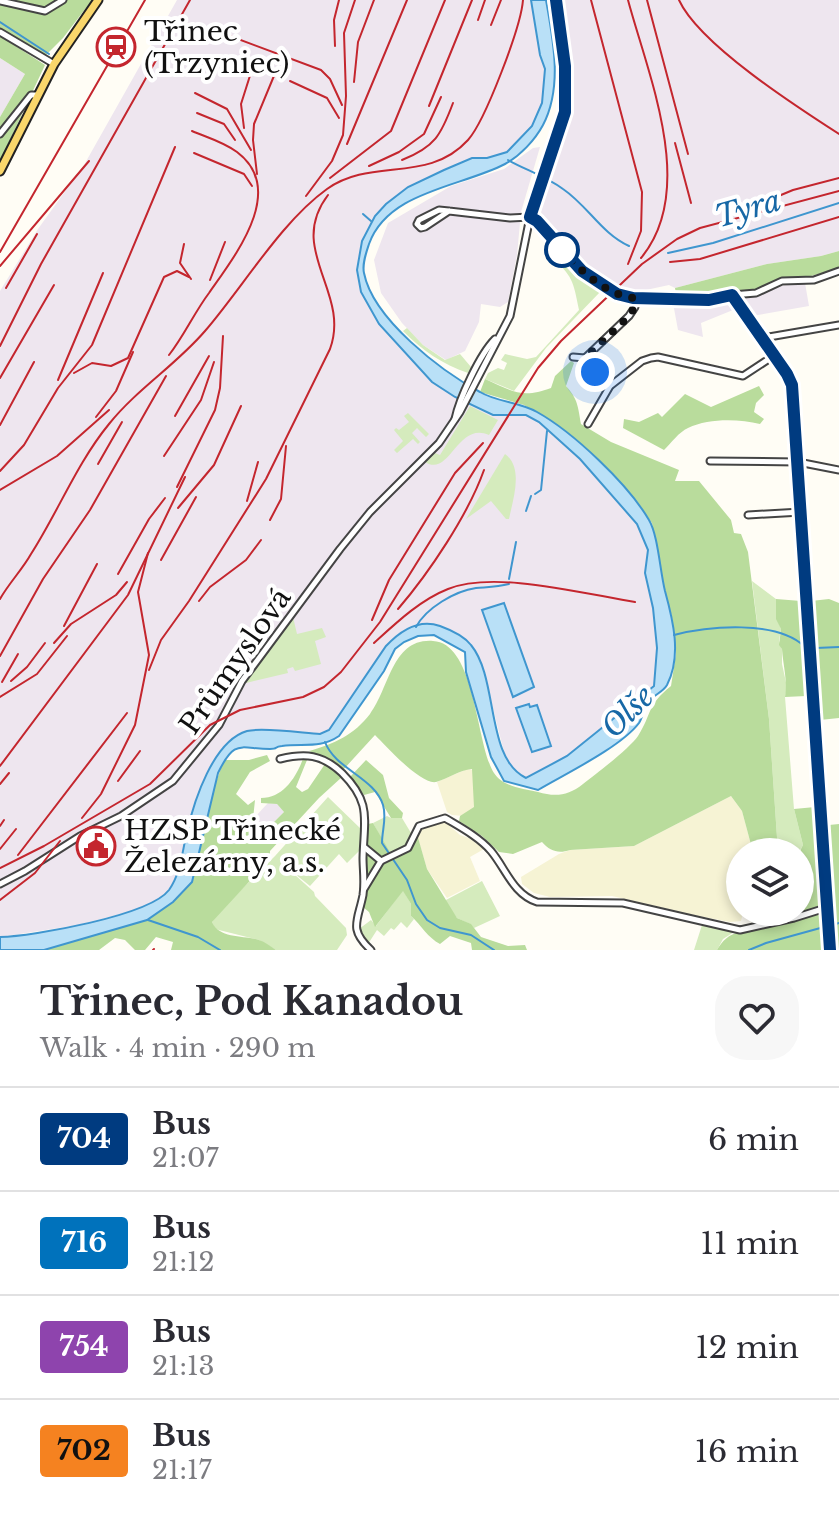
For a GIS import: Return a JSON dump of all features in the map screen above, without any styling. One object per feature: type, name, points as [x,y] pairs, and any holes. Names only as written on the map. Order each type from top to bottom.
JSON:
[{"type":"main road","points":[[0,171],[54,64],[98,0]]},
{"type":"street","points":[[0,1],[45,11],[63,0]]},
{"type":"street","name":"Průmyslová","points":[[0,884],[80,836],[121,816],[173,781],[219,725],[242,681],[340,549],[367,515],[439,443],[455,420],[510,316],[530,217],[561,125],[566,101],[565,66],[556,0]]},
{"type":"street","points":[[0,32],[54,64]]},
{"type":"street","points":[[0,134],[31,95],[38,95]]},
{"type":"street","points":[[449,211],[425,227],[417,224],[439,210],[449,211],[510,218],[530,217],[582,271],[617,294],[633,298],[709,300],[756,293],[782,281],[814,280],[839,271]]},
{"type":"street","points":[[732,295],[775,355],[792,385],[830,950]]},
{"type":"street","points":[[573,357],[586,356],[629,316],[635,307],[633,298]]},
{"type":"street","points":[[763,338],[839,325]]},
{"type":"street","points":[[588,424],[610,386],[642,361],[658,357],[743,376],[775,355]]},
{"type":"street","points":[[586,356],[610,386]]},
{"type":"street","points":[[710,461],[798,462],[839,470]]},
{"type":"street","points":[[748,515],[801,512]]},
{"type":"street","points":[[280,759],[299,754],[313,755],[333,765],[360,795],[365,809],[363,890],[355,923],[361,939],[371,950]]},
{"type":"street","points":[[363,890],[381,861],[408,848],[419,826],[445,818],[485,844],[517,889],[537,902],[629,904],[740,930],[783,921],[829,905]]},
{"type":"street","points":[[364,847],[381,861]]},
{"type":"shaded area","points":[[177,0],[531,0],[545,69],[542,103],[532,126],[507,152],[487,158],[472,158],[444,170],[408,187],[386,204],[358,258],[361,292],[379,324],[432,382],[493,415],[526,415],[539,422],[580,459],[637,524],[648,550],[645,573],[657,648],[654,686],[567,756],[526,779],[513,772],[505,756],[481,661],[453,631],[433,624],[413,626],[386,646],[329,730],[321,734],[263,731],[233,738],[200,789],[179,870],[168,891],[155,902],[78,925],[0,937],[0,291],[38,229],[84,165]]},
{"type":"shaded area","points":[[559,0],[839,0],[839,251],[767,264],[675,288],[669,285],[632,293],[605,281],[582,263],[545,223],[540,209],[541,193],[570,107],[570,75]]},
{"type":"shaded area","points":[[0,58],[25,74],[0,117]]},
{"type":"shaded area","points":[[540,147],[521,212],[508,302],[500,307],[481,304],[479,322],[465,351],[446,360],[423,345],[402,323],[381,293],[374,260],[388,223],[451,186],[504,169],[533,148]]},
{"type":"shaded area","points":[[805,283],[809,306],[752,316],[739,299],[779,286]]},
{"type":"shaded area","points":[[730,301],[735,306],[733,310],[701,323],[703,337],[678,330],[673,303]]},
{"type":"shaded area","points":[[467,769],[473,770],[475,807],[463,816],[452,815],[447,812],[437,782]]},
{"type":"shaded area","points":[[731,796],[742,811],[749,838],[726,838],[726,921],[612,896],[550,897],[534,893],[522,884],[521,877],[570,850],[634,846]]},
{"type":"shaded area","points":[[268,803],[277,804],[284,812],[264,832],[253,819]]},
{"type":"shaded area","points":[[443,820],[460,835],[484,849],[470,857],[480,881],[447,898],[427,869],[417,835],[420,828]]},
{"type":"green space","points":[[0,0],[92,0],[45,56],[0,29]]},
{"type":"green space","points":[[0,36],[45,65],[0,161],[0,117],[25,74],[0,58]]},
{"type":"green space","points":[[554,251],[601,291],[546,348],[514,391],[485,379],[488,373],[498,368],[504,370],[507,363],[501,360],[505,354],[527,359],[536,357],[579,310],[571,280],[550,255]]},
{"type":"green space","points":[[839,251],[839,268],[811,276],[781,278],[754,290],[696,296],[676,294],[675,288],[767,264]]},
{"type":"green space","points":[[407,328],[423,345],[445,360],[460,354],[471,367],[468,373],[426,351],[403,331]]},
{"type":"green space","points":[[571,361],[574,363],[566,386],[575,399],[581,424],[611,442],[679,470],[675,481],[699,481],[731,520],[734,533],[741,534],[748,552],[769,719],[777,838],[749,838],[742,811],[731,796],[634,846],[558,852],[542,842],[513,854],[499,852],[459,821],[460,816],[474,807],[472,769],[436,782],[430,781],[404,764],[375,735],[343,770],[325,757],[309,751],[335,742],[357,728],[377,703],[400,656],[419,642],[433,641],[447,646],[458,659],[473,697],[488,759],[498,778],[520,788],[550,795],[577,788],[628,747],[643,728],[654,704],[671,686],[676,654],[672,617],[652,523],[587,449],[562,429],[524,405],[480,392],[485,379],[510,390],[532,393],[551,388],[555,376]]},
{"type":"green space","points":[[759,386],[764,395],[756,403],[754,412],[764,419],[760,424],[724,420],[705,422],[681,432],[664,450],[623,428],[624,419],[639,422],[658,413],[662,417],[685,394],[711,407]]},
{"type":"green space","points":[[470,406],[498,420],[489,435],[478,433],[469,436],[441,463],[434,465],[425,462],[435,453],[440,455]]},
{"type":"green space","points":[[408,413],[429,434],[426,437],[417,428],[412,433],[420,442],[418,444],[413,439],[397,453],[394,450],[403,441],[394,430],[409,422],[404,416]]},
{"type":"green space","points":[[505,454],[511,460],[516,475],[509,519],[491,501],[466,519]]},
{"type":"green space","points":[[752,581],[776,599],[787,687],[785,697],[794,809],[801,838],[777,838],[769,719]]},
{"type":"green space","points":[[776,599],[801,601],[806,696],[785,697],[786,679],[779,645],[781,629],[776,619]]},
{"type":"green space","points":[[829,599],[839,603],[839,718],[820,720],[811,601]]},
{"type":"green space","points":[[293,617],[297,634],[322,628],[326,637],[315,641],[321,664],[295,671],[293,667],[287,669],[288,673],[246,683],[245,681]]},
{"type":"green space","points":[[267,755],[270,761],[250,772],[236,794],[248,805],[255,800],[253,819],[264,832],[284,812],[277,804],[261,803],[261,798],[283,790],[298,771],[304,756],[307,760],[296,787],[302,792],[308,789],[325,764],[342,777],[270,851],[270,859],[212,922],[226,934],[259,940],[276,950],[171,950],[173,942],[156,937],[145,950],[135,950],[125,940],[115,938],[99,950],[44,950],[147,920],[173,902],[224,760],[249,760]]},
{"type":"green space","points":[[366,760],[383,775],[389,798],[403,813],[402,818],[391,818],[375,792],[364,795],[350,777]]},
{"type":"green space","points":[[328,797],[362,830],[360,850],[347,863],[339,854],[310,886],[285,866],[314,892],[346,928],[347,935],[337,950],[276,950],[259,940],[215,929],[212,922],[217,914]]},
{"type":"green space","points":[[815,807],[822,867],[831,865],[828,827],[839,824],[839,950],[717,950],[727,938],[735,933],[751,931],[754,926],[814,926],[814,838],[801,838],[794,809]]},
{"type":"green space","points":[[387,816],[402,818],[411,833],[408,844],[391,856],[373,823]]},
{"type":"green space","points":[[373,823],[394,859],[408,852],[417,834],[427,869],[457,918],[471,924],[481,937],[508,946],[525,945],[527,950],[472,950],[471,943],[450,936],[440,944],[411,916],[411,904],[403,891],[375,927],[369,912],[363,907],[368,824]]},
{"type":"green space","points":[[482,881],[500,916],[474,928],[457,918],[444,901]]},
{"type":"green space","points":[[403,890],[411,904],[414,919],[407,928],[401,922],[384,936],[377,930],[368,944],[359,929],[371,920],[376,926]]},
{"type":"green space","points":[[702,925],[734,932],[723,939],[717,950],[694,950]]},
{"type":"water","name":"Olše","points":[[531,0],[546,0],[555,63],[553,95],[540,131],[522,152],[505,164],[409,201],[392,212],[378,226],[369,244],[364,273],[380,308],[411,342],[480,392],[530,409],[567,432],[599,460],[640,506],[655,535],[673,626],[674,662],[667,685],[649,701],[631,732],[592,760],[538,790],[504,781],[491,757],[466,672],[465,652],[434,635],[418,636],[395,649],[384,671],[339,736],[318,744],[273,749],[245,747],[229,754],[218,773],[192,882],[173,902],[147,920],[44,950],[0,950],[0,937],[38,933],[115,916],[139,908],[169,890],[181,862],[200,789],[224,747],[247,731],[320,734],[329,730],[386,646],[410,627],[424,624],[440,626],[471,645],[486,677],[504,754],[513,768],[526,778],[567,756],[654,686],[657,648],[645,573],[648,550],[637,524],[580,459],[539,422],[526,415],[493,415],[432,382],[379,324],[361,292],[357,270],[362,241],[375,216],[386,204],[408,187],[444,170],[472,158],[487,158],[507,152],[532,126],[542,103],[545,69]]},
{"type":"water","points":[[504,603],[534,687],[513,697],[482,610]]},
{"type":"water","points":[[529,704],[530,707],[537,705],[551,746],[532,752],[516,708]]},
{"type":"waterway","points":[[0,22],[49,54]]},
{"type":"waterway","name":"Tyra","points":[[508,160],[563,189],[619,241],[629,246]]},
{"type":"waterway","name":"Tyra","points":[[668,253],[713,243],[839,203]]},
{"type":"waterway","points":[[363,214],[371,221]]},
{"type":"waterway","points":[[535,494],[541,490],[547,431]]},
{"type":"waterway","points":[[526,511],[531,496]]},
{"type":"waterway","points":[[509,579],[516,542]]},
{"type":"waterway","points":[[416,627],[427,613],[450,597],[476,588],[509,584]]},
{"type":"waterway","points":[[674,635],[742,627],[777,632],[804,646]]},
{"type":"waterway","points":[[816,648],[839,647]]},
{"type":"waterway","points":[[325,742],[337,759],[379,796],[385,815],[382,843],[407,880],[416,904],[427,920],[440,928],[471,935],[494,950]]},
{"type":"waterway","points":[[148,920],[198,937],[220,950]]},
{"type":"waterway","points":[[833,925],[839,923]]},
{"type":"waterway","points":[[749,950],[824,927]]},
{"type":"railway","points":[[0,252],[145,0]]},
{"type":"railway","points":[[0,346],[41,264],[190,0]]},
{"type":"railway","points":[[335,46],[334,20],[339,0]]},
{"type":"railway","points":[[306,196],[332,161],[343,135],[346,96],[344,33],[355,0]]},
{"type":"railway","points":[[354,82],[358,42],[374,0]]},
{"type":"railway","points":[[347,144],[407,0]]},
{"type":"railway","points":[[330,178],[391,131],[445,0]]},
{"type":"railway","points":[[429,106],[472,0]]},
{"type":"railway","points":[[478,20],[485,0]]},
{"type":"railway","points":[[491,25],[501,0]]},
{"type":"railway","points":[[0,599],[41,538],[87,455],[109,424],[205,331],[278,237],[310,203],[344,180],[435,162],[468,140],[501,73],[523,0]]},
{"type":"railway","points":[[591,0],[642,192],[641,231],[628,264]]},
{"type":"railway","points":[[628,0],[656,97],[667,166],[666,200],[658,230],[641,258]]},
{"type":"railway","points":[[647,0],[688,154]]},
{"type":"railway","points":[[679,0],[690,17],[727,55],[839,134]]},
{"type":"railway","points":[[214,30],[321,70],[330,79],[342,105]]},
{"type":"railway","points":[[244,128],[241,104],[254,63]]},
{"type":"railway","points":[[257,174],[254,124],[276,71]]},
{"type":"railway","points":[[290,81],[327,98],[339,118]]},
{"type":"railway","points":[[195,93],[227,109],[251,150]]},
{"type":"railway","points":[[369,166],[399,152],[424,134],[441,97]]},
{"type":"railway","points":[[402,160],[435,139],[453,103]]},
{"type":"railway","points":[[197,113],[224,124],[235,140]]},
{"type":"railway","points":[[169,355],[242,243],[257,204],[258,185],[251,167],[232,148],[192,131]]},
{"type":"railway","points":[[675,143],[691,203]]},
{"type":"railway","points":[[0,471],[24,445],[58,388],[92,345],[175,147]]},
{"type":"railway","points":[[194,153],[244,174],[252,186]]},
{"type":"railway","points":[[0,266],[89,161]]},
{"type":"railway","points":[[769,200],[839,178]]},
{"type":"railway","points":[[0,868],[150,784],[210,725],[240,710],[303,697],[324,687],[341,672],[380,622],[538,368],[561,341],[642,264],[677,239],[700,228],[839,191]]},
{"type":"railway","points":[[149,670],[161,640],[266,479],[330,349],[334,328],[333,309],[316,253],[314,234],[317,215],[328,195]]},
{"type":"railway","points":[[670,262],[700,259],[839,217]]},
{"type":"railway","points":[[6,288],[37,234]]},
{"type":"railway","points":[[210,280],[225,242]]},
{"type":"railway","points":[[184,244],[180,263],[191,279]]},
{"type":"railway","points":[[74,373],[92,363],[111,366],[128,358],[164,277],[177,271],[189,277]]},
{"type":"railway","points":[[58,380],[103,273]]},
{"type":"railway","points":[[0,378],[54,285]]},
{"type":"railway","points":[[177,487],[215,410],[220,388],[223,336]]},
{"type":"railway","points":[[96,417],[116,391],[133,352]]},
{"type":"railway","points":[[175,416],[209,356]]},
{"type":"railway","points":[[0,425],[34,362]]},
{"type":"railway","points":[[164,456],[201,400],[214,362]]},
{"type":"railway","points":[[0,656],[43,579],[90,510],[166,376]]},
{"type":"railway","points":[[178,508],[214,465],[241,406]]},
{"type":"railway","points":[[0,490],[57,456],[109,410]]},
{"type":"railway","points":[[98,464],[122,422]]},
{"type":"railway","points":[[372,620],[389,580],[455,473],[483,443]]},
{"type":"railway","points":[[270,520],[281,499],[286,446]]},
{"type":"railway","points":[[247,501],[258,462]]},
{"type":"railway","points":[[398,609],[447,543],[484,470]]},
{"type":"railway","points":[[0,766],[128,595],[185,477]]},
{"type":"railway","points":[[161,560],[196,497]]},
{"type":"railway","points":[[118,574],[149,519],[165,498]]},
{"type":"railway","points":[[199,601],[210,587],[246,560],[261,540]]},
{"type":"railway","points":[[82,818],[101,794],[135,725],[149,655],[138,592],[148,553]]},
{"type":"railway","points":[[64,626],[97,564]]},
{"type":"railway","points":[[54,643],[71,624],[116,595],[127,582]]},
{"type":"railway","points":[[374,643],[428,599],[467,584],[540,585],[635,602]]},
{"type":"railway","points":[[0,697],[37,674],[67,636]]},
{"type":"railway","points":[[11,681],[27,667],[45,643]]},
{"type":"railway","points":[[2,682],[18,654]]},
{"type":"railway","points":[[18,855],[127,713]]},
{"type":"railway","points":[[118,781],[140,751]]},
{"type":"railway","points":[[0,784],[9,773]]},
{"type":"railway","points":[[0,826],[4,820]]},
{"type":"railway","points":[[0,849],[16,829]]},
{"type":"railway","points":[[0,900],[35,873],[60,841]]},
{"type":"bus line","name":"704","points":[[556,0],[567,90],[565,112],[530,217],[582,271],[617,294],[633,298],[709,300],[732,295],[792,385],[830,950]]},
{"type":"place","name":"Třinec (Trzyniec)","points":[[116,47]]},
{"type":"place","name":"HZSP Třinecké Železárny, a.s.","points":[[96,846]]},
{"type":"route","points":[[562,250],[602,286],[633,298],[635,307],[629,316],[585,358],[595,372]]}]
